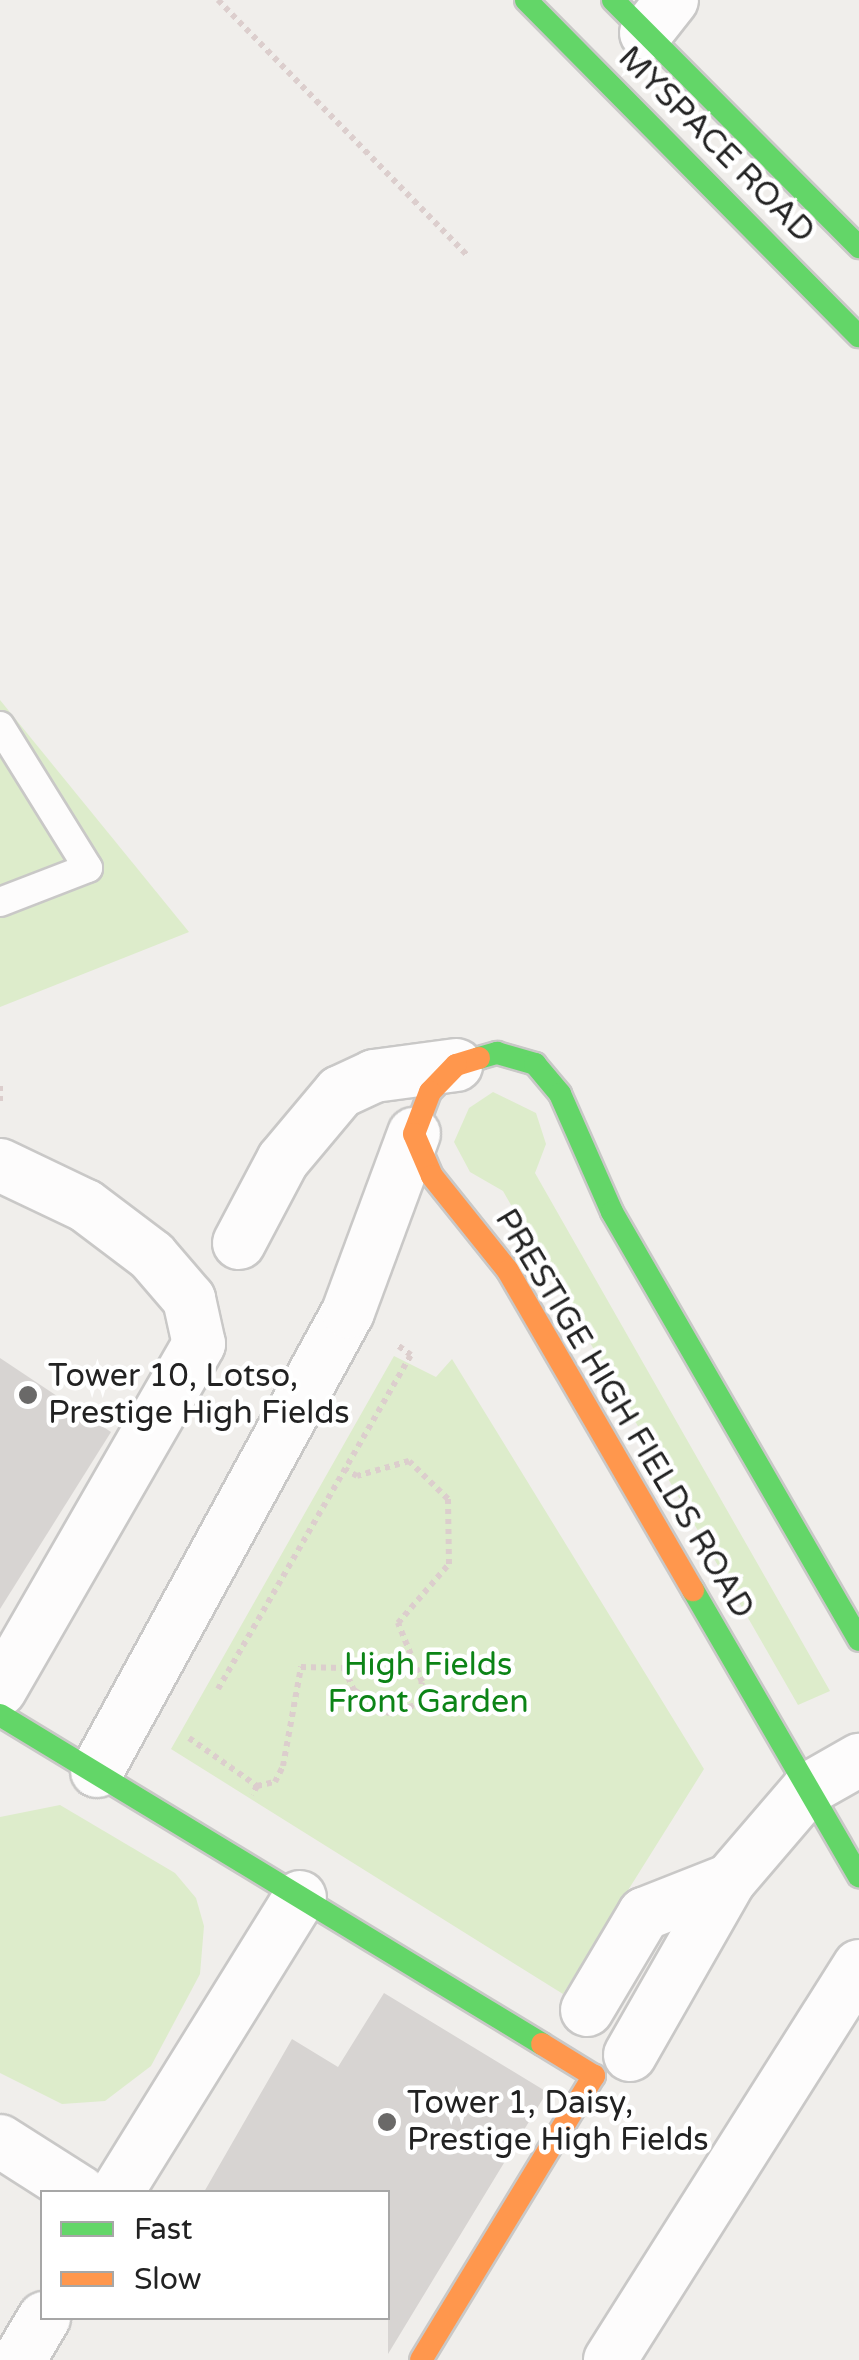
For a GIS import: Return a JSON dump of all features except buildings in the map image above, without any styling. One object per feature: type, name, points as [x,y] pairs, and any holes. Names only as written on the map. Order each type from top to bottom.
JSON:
[{"type":"street","name":"MYSPACE ROAD","points":[[526,0],[859,336]]},
{"type":"street","name":"MYSPACE ROAD","points":[[644,11],[859,247]]},
{"type":"street","points":[[239,1243],[283,1160],[340,1092],[374,1076],[456,1064],[497,1053],[535,1064],[560,1094],[612,1212],[859,1640]]},
{"type":"street","points":[[97,1771],[332,1346],[430,1092],[456,1064]]},
{"type":"street","name":"PRESTIGE HIGH FIELDS ROAD","points":[[414,1134],[432,1176],[508,1271],[859,1876]]},
{"type":"street","points":[[0,1165],[86,1206],[152,1256],[189,1299],[199,1344],[0,1690]]},
{"type":"street","points":[[0,1715],[594,2076],[422,2360]]},
{"type":"street","points":[[630,2054],[730,1880],[808,1788],[859,1760]]},
{"type":"street","points":[[587,2010],[644,1914],[730,1880]]},
{"type":"street","points":[[119,2190],[300,1897]]},
{"type":"street","points":[[610,2360],[859,1966]]},
{"type":"street","points":[[0,2141],[77,2190]]},
{"type":"street","points":[[19,2360],[43,2320]]},
{"type":"lane","points":[[0,726],[88,868],[0,902]]},
{"type":"path","points":[[218,0],[468,256]]},
{"type":"path","points":[[0,1086],[0,1101]]},
{"type":"path","points":[[206,1709],[345,1470],[356,1476],[380,1463],[408,1460],[430,1474],[448,1499],[448,1564],[398,1623],[422,1682],[418,1704],[390,1714],[354,1690],[344,1668],[301,1666],[283,1766],[275,1782],[257,1786]]},
{"type":"path","points":[[186,1743],[196,1726]]},
{"type":"green space","points":[[0,700],[189,932],[0,1007]]},
{"type":"green space","points":[[493,1092],[536,1113],[546,1144],[535,1173],[830,1691],[798,1705],[503,1191],[470,1172],[454,1142],[469,1108]]},
{"type":"green space","name":"High Fields Front Garden","points":[[394,1356],[436,1377],[452,1359],[704,1769],[563,1994],[171,1749]]},
{"type":"green space","points":[[60,1805],[175,1873],[196,1898],[204,1926],[200,1974],[151,2066],[105,2101],[62,2104],[0,2073],[0,1817]]},
{"type":"traffic: fast","points":[[526,0],[859,336]]},
{"type":"traffic: fast","points":[[613,0],[859,247]]},
{"type":"traffic: fast","points":[[479,1058],[497,1053],[535,1064],[560,1094],[612,1212],[859,1640]]},
{"type":"traffic: fast","points":[[693,1590],[859,1876]]},
{"type":"traffic: fast","points":[[0,1715],[542,2044]]},
{"type":"traffic: slow","points":[[479,1058],[456,1065],[430,1092],[414,1134],[432,1176],[508,1271],[693,1590]]},
{"type":"traffic: slow","points":[[421,2360],[594,2076],[542,2044]]},
{"type":"place","name":"Tower 10, Lotso, Prestige High Fields","points":[[28,1395]]},
{"type":"place","name":"Tower 1, Daisy, Prestige High Fields","points":[[387,2122]]}]
